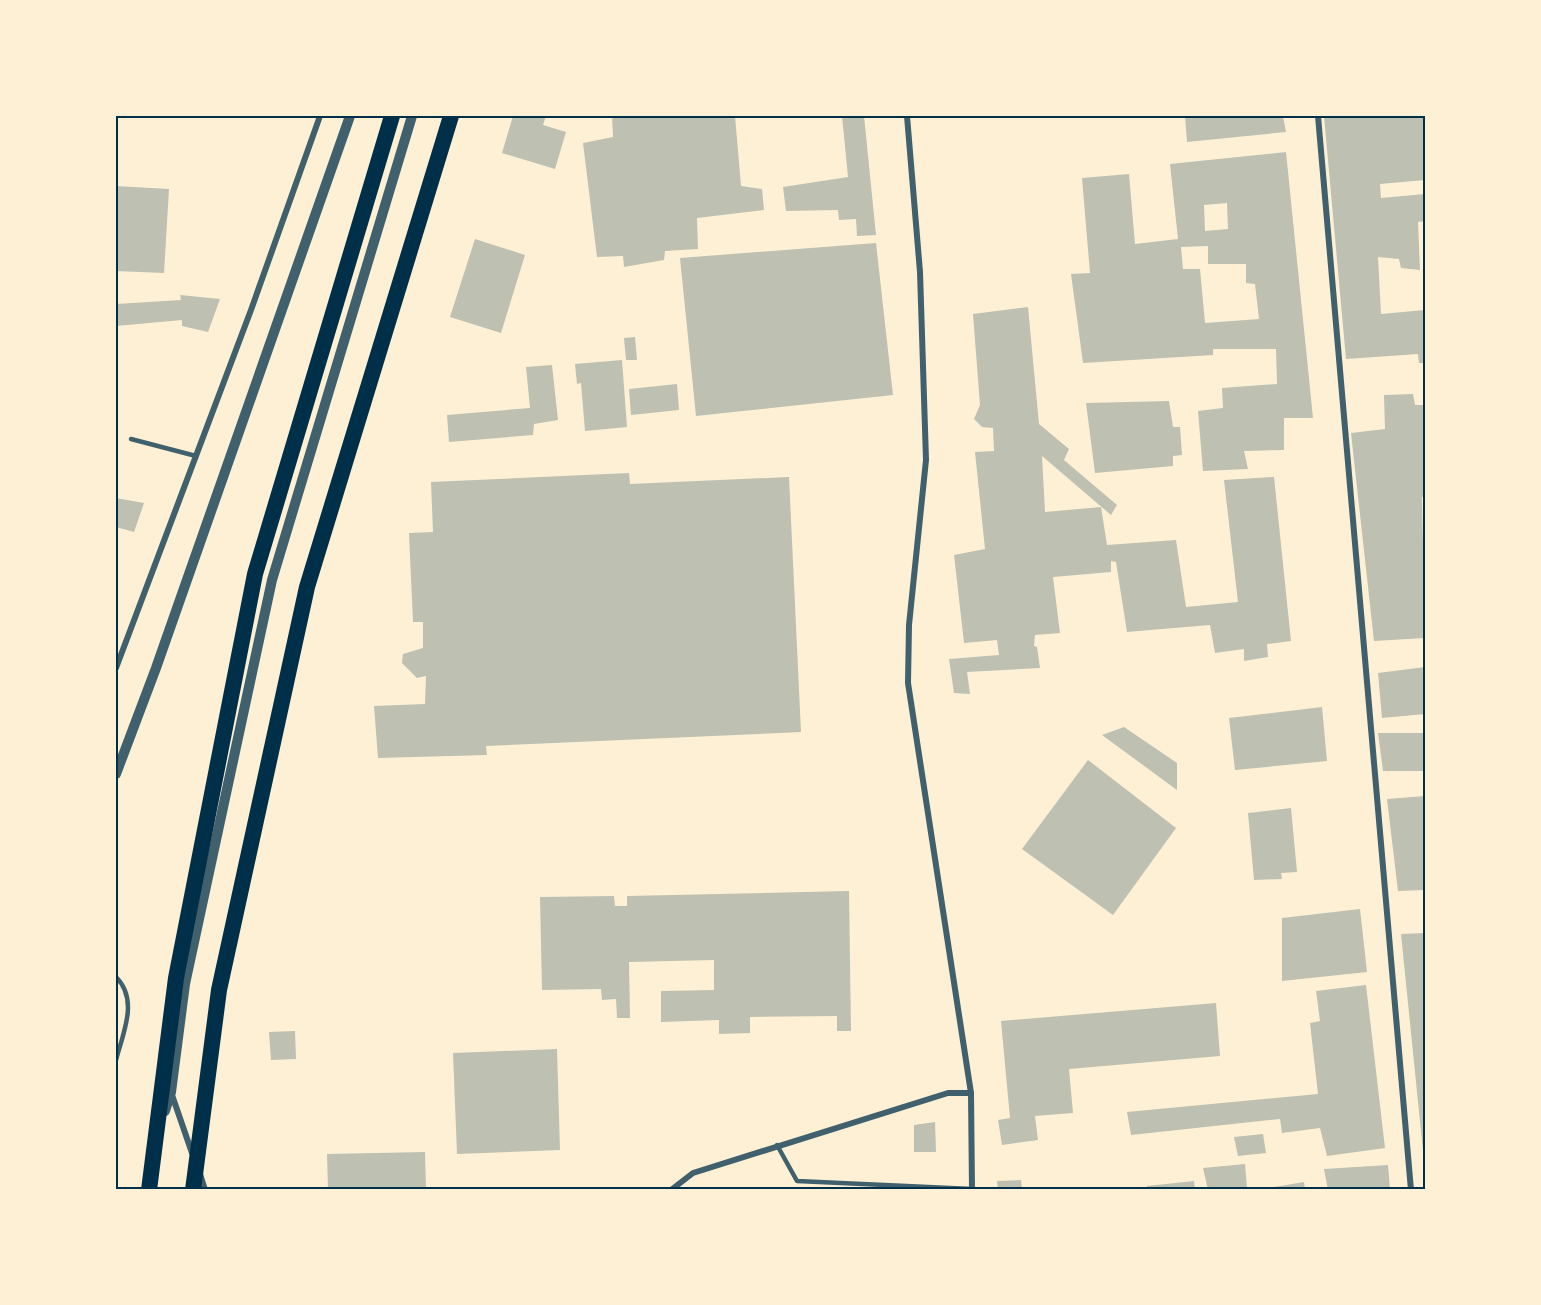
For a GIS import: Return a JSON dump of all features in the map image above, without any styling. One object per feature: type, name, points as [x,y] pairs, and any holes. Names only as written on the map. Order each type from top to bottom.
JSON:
[{"type":"highway","points":[[149,1190],[176,978],[255,574],[392,116]]},
{"type":"highway","points":[[193,1190],[219,990],[307,587],[451,116]]},
{"type":"street","points":[[116,668],[320,116]]},
{"type":"street","points":[[116,774],[160,657],[350,116]]},
{"type":"street","points":[[144,1190],[171,1092],[185,984],[272,580],[412,116]]},
{"type":"street","points":[[907,116],[920,272],[926,460],[909,625],[908,684],[971,1093],[972,1189]]},
{"type":"street","points":[[1318,116],[1411,1190]]},
{"type":"street","points":[[171,1092],[205,1190]]},
{"type":"street","points":[[671,1190],[693,1173],[777,1145],[948,1093],[971,1093]]},
{"type":"lane","points":[[131,439],[196,456]]},
{"type":"lane","points":[[116,976],[127,993],[129,1010],[116,1060]]},
{"type":"lane","points":[[777,1145],[796,1181],[972,1189]]},
{"type":"building","points":[[513,116],[546,116],[543,125],[566,132],[555,169],[502,153]]},
{"type":"building","points":[[612,116],[735,116],[741,186],[762,189],[764,210],[697,218],[698,249],[665,251],[664,260],[624,267],[623,256],[597,257],[583,143],[613,137]]},
{"type":"building","points":[[842,116],[864,116],[876,235],[857,236],[856,219],[839,220],[838,210],[786,211],[783,187],[848,177]]},
{"type":"building","points":[[1185,116],[1283,116],[1286,132],[1187,142]]},
{"type":"building","points":[[1324,116],[1425,116],[1425,180],[1380,184],[1381,198],[1425,194],[1425,221],[1418,222],[1420,270],[1401,268],[1399,259],[1378,257],[1381,314],[1425,310],[1425,363],[1419,363],[1418,354],[1346,359]]},
{"type":"building","points":[[1286,152],[1313,418],[1284,418],[1284,450],[1244,451],[1248,469],[1203,471],[1198,411],[1223,408],[1222,388],[1277,384],[1276,349],[1213,349],[1213,355],[1083,363],[1071,274],[1090,273],[1082,178],[1129,174],[1135,244],[1178,239],[1170,164]],"holes":[[[1227,203],[1228,229],[1205,231],[1204,205]],[[1208,246],[1208,264],[1246,264],[1246,283],[1255,284],[1259,319],[1205,323],[1200,269],[1183,269],[1181,247]]]},
{"type":"building","points":[[116,186],[169,189],[164,273],[116,271]]},
{"type":"building","points":[[475,239],[525,255],[501,333],[450,317]]},
{"type":"building","points":[[876,243],[893,395],[696,416],[680,258]]},
{"type":"building","points":[[180,295],[220,299],[208,332],[182,326],[182,320],[116,326],[116,304],[181,300]]},
{"type":"building","points":[[1028,307],[1039,424],[1069,449],[1064,460],[1117,505],[1111,515],[1042,456],[1045,512],[1101,507],[1107,545],[1176,540],[1186,607],[1238,602],[1224,480],[1274,477],[1291,641],[1267,644],[1268,657],[1244,661],[1244,649],[1215,653],[1210,625],[1127,632],[1116,562],[1111,561],[1111,572],[1053,577],[1060,633],[1035,635],[1034,646],[1037,647],[1040,668],[967,672],[970,694],[954,693],[949,659],[999,655],[997,640],[964,643],[954,555],[985,549],[975,452],[994,451],[993,428],[982,427],[974,419],[980,405],[973,314]]},
{"type":"building","points":[[635,337],[637,360],[626,360],[624,338]]},
{"type":"building","points":[[622,360],[627,427],[585,431],[581,383],[577,384],[575,364]]},
{"type":"building","points":[[552,365],[558,420],[534,424],[533,435],[449,442],[447,415],[530,408],[526,367]]},
{"type":"building","points":[[677,384],[679,410],[631,415],[629,389]]},
{"type":"building","points":[[1413,394],[1415,405],[1425,405],[1425,497],[1422,497],[1425,638],[1374,641],[1351,433],[1385,429],[1384,395]]},
{"type":"building","points":[[1169,401],[1173,427],[1180,427],[1182,455],[1173,456],[1173,466],[1095,473],[1086,403]]},
{"type":"building","points":[[629,473],[630,484],[789,477],[801,732],[486,746],[487,755],[378,758],[374,706],[425,704],[426,676],[417,678],[402,663],[403,654],[423,648],[423,622],[413,622],[409,533],[433,532],[431,482]]},
{"type":"building","points":[[116,498],[144,503],[134,532],[116,527]]},
{"type":"building","points":[[1425,667],[1425,714],[1382,718],[1378,673]]},
{"type":"building","points":[[1322,707],[1327,761],[1235,770],[1229,718]]},
{"type":"building","points":[[1124,727],[1177,763],[1177,790],[1102,735]]},
{"type":"building","points":[[1378,733],[1425,733],[1425,771],[1383,771]]},
{"type":"building","points":[[1088,760],[1176,828],[1113,915],[1022,849]]},
{"type":"building","points":[[1425,796],[1425,890],[1398,891],[1387,799]]},
{"type":"building","points":[[1291,808],[1297,872],[1281,873],[1282,879],[1254,880],[1248,813]]},
{"type":"building","points":[[849,891],[851,1031],[837,1031],[837,1016],[750,1017],[750,1033],[719,1034],[719,1020],[661,1022],[661,991],[714,990],[714,960],[629,962],[630,1018],[617,1018],[616,999],[602,1000],[601,989],[542,990],[540,897],[614,896],[615,906],[627,906],[627,896]]},
{"type":"building","points":[[1360,909],[1367,972],[1282,981],[1282,918]]},
{"type":"building","points":[[1425,933],[1425,1161],[1424,1161],[1401,934]]},
{"type":"building","points":[[1366,985],[1385,1148],[1327,1156],[1320,1128],[1282,1133],[1280,1119],[1131,1135],[1127,1112],[1318,1094],[1310,1023],[1320,1021],[1316,991]]},
{"type":"building","points":[[1216,1003],[1220,1056],[1069,1069],[1073,1113],[1035,1116],[1038,1140],[1002,1145],[998,1120],[1010,1118],[1001,1021]]},
{"type":"building","points":[[295,1031],[296,1059],[271,1060],[269,1032]]},
{"type":"building","points":[[557,1049],[560,1150],[457,1154],[453,1053]]},
{"type":"building","points":[[935,1122],[936,1152],[914,1152],[914,1125]]},
{"type":"building","points":[[1263,1134],[1266,1153],[1238,1156],[1234,1137]]},
{"type":"building","points":[[425,1152],[426,1190],[328,1190],[327,1154]]},
{"type":"building","points":[[1245,1164],[1247,1188],[1208,1190],[1203,1168]]},
{"type":"building","points":[[1388,1165],[1390,1190],[1328,1190],[1324,1169]]},
{"type":"building","points":[[1021,1180],[1022,1190],[998,1190],[997,1181]]},
{"type":"building","points":[[1194,1181],[1195,1190],[1147,1190],[1147,1186]]},
{"type":"building","points":[[1304,1182],[1305,1190],[1268,1190],[1268,1188]]}]
